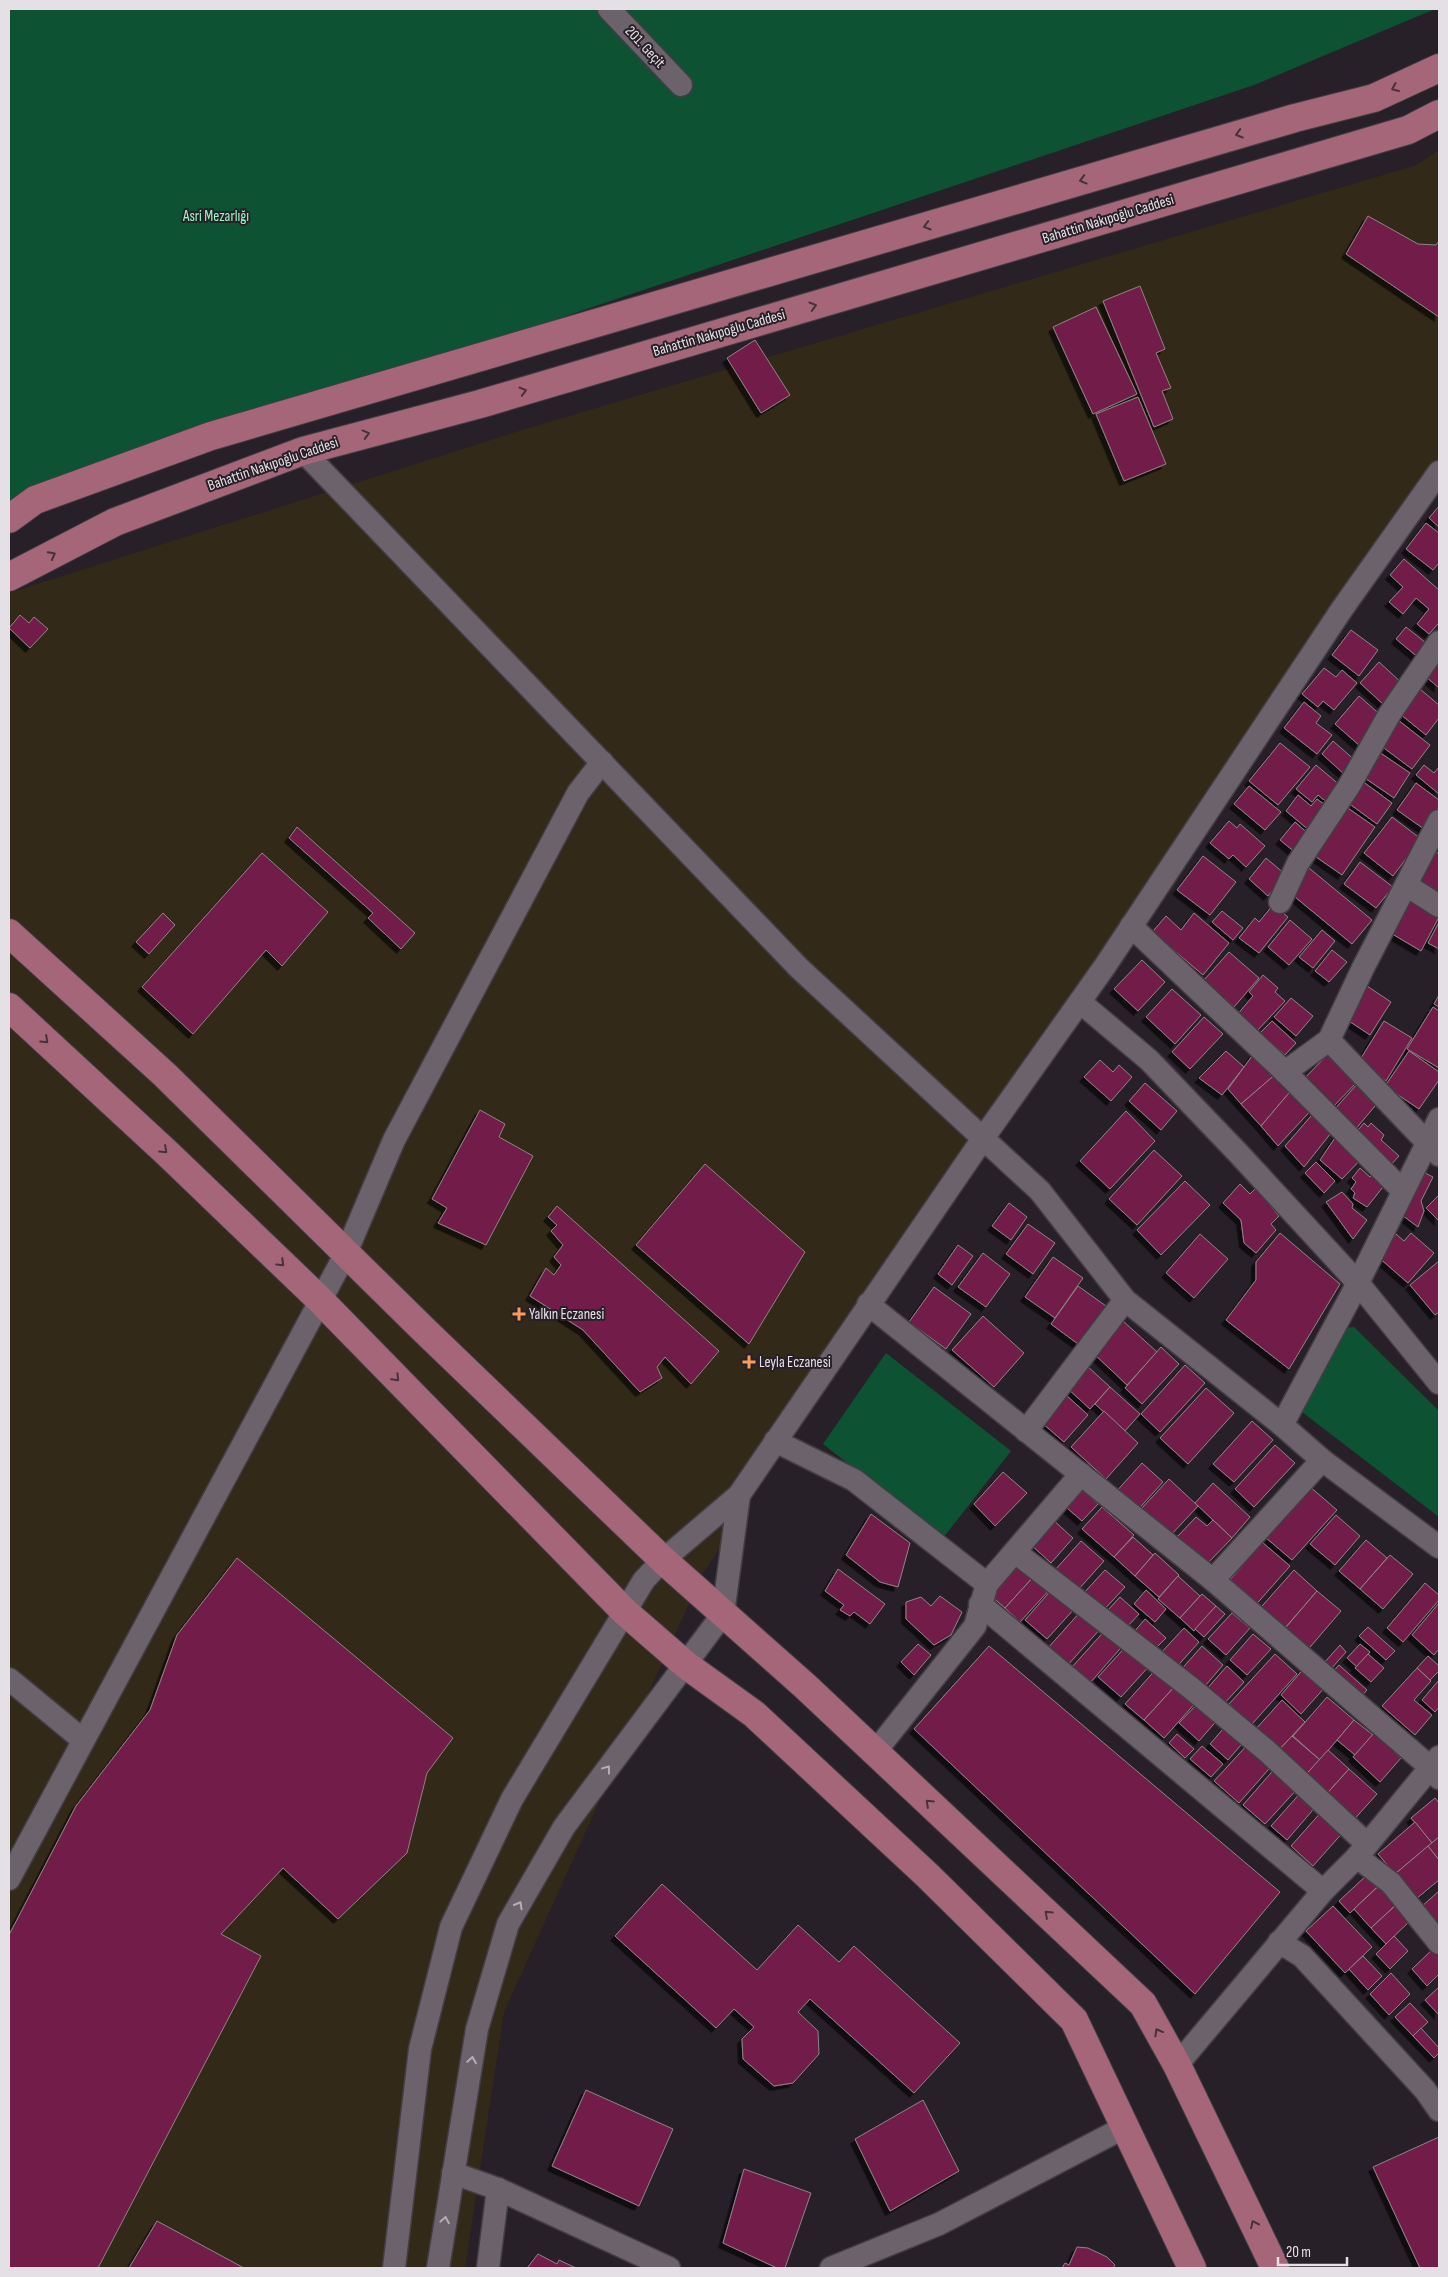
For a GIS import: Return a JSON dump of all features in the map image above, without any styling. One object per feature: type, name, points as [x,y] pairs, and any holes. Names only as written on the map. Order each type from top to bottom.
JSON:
[{"type":"main road","points":[[9,519],[35,500],[211,436],[1285,121],[1374,98],[1439,68]]},
{"type":"main road","name":"Bahattin Nakıpoğlu Caddesi","points":[[9,577],[114,522],[303,451],[480,404],[1342,150],[1408,130],[1439,114]]},
{"type":"main road","points":[[9,933],[165,1076],[663,1560],[875,1752],[1143,2004],[1177,2065],[1275,2268]]},
{"type":"main road","points":[[9,1007],[167,1153],[320,1300],[625,1612],[686,1665],[754,1714],[927,1875],[1074,2020],[1192,2268]]},
{"type":"street","name":"201. Geçit","points":[[609,9],[681,84]]},
{"type":"street","points":[[303,451],[799,968],[984,1137],[1040,1191],[1125,1300],[1282,1424],[1322,1460],[1439,1547]]},
{"type":"street","points":[[394,2268],[420,2048],[451,1927],[512,1799],[644,1580],[663,1560],[739,1495],[868,1304],[1080,1002],[1342,609],[1439,472]]},
{"type":"street","points":[[1280,902],[1298,863],[1349,786],[1389,715],[1439,642]]},
{"type":"street","points":[[9,1879],[346,1253],[394,1140],[578,793],[602,762]]},
{"type":"street","points":[[1285,1072],[1329,1040],[1363,968],[1439,821]]},
{"type":"street","points":[[1406,885],[1439,906]]},
{"type":"street","points":[[1131,926],[1285,1072],[1403,1191]]},
{"type":"street","points":[[1080,1002],[1149,1060],[1358,1284],[1439,1383]]},
{"type":"street","points":[[1329,1040],[1434,1148]]},
{"type":"street","points":[[1282,1424],[1358,1284],[1403,1191],[1434,1148],[1439,1119]]},
{"type":"street","points":[[1026,1431],[1125,1300]]},
{"type":"street","points":[[868,1304],[1212,1580],[1436,1767],[1323,1891],[1177,2065]]},
{"type":"street","points":[[775,1441],[854,1480],[1323,1891]]},
{"type":"street","points":[[1212,1580],[1322,1460]]},
{"type":"street","points":[[875,1752],[975,1626],[984,1594],[1015,1552],[1081,1474]]},
{"type":"street","points":[[438,2268],[477,2029],[508,1924],[564,1827],[723,1614],[739,1495]]},
{"type":"street","points":[[1415,1531],[1439,1560]]},
{"type":"street","points":[[1015,1552],[1183,1683],[1260,1746],[1362,1850],[1439,1942]]},
{"type":"street","points":[[9,1679],[84,1740]]},
{"type":"street","points":[[1279,1942],[1302,1956],[1425,2090],[1439,2110]]},
{"type":"street","points":[[831,2268],[938,2224],[1125,2126]]},
{"type":"street","points":[[453,2173],[498,2189],[669,2268]]},
{"type":"street","points":[[488,2268],[498,2189]]},
{"type":"shaded area","points":[[1439,150],[1439,464],[1384,528],[702,1575],[504,2012],[465,2268],[9,2268],[9,593],[532,427],[1417,165]]},
{"type":"green space","name":"Asri Mezarlığı","points":[[9,9],[1435,9],[1254,85],[9,503]]},
{"type":"green space","points":[[1354,1327],[1439,1411],[1439,1517],[1302,1412],[1305,1397],[1344,1328]]},
{"type":"green space","points":[[886,1353],[1011,1451],[943,1538],[823,1444]]},
{"type":"building","points":[[1368,216],[1418,244],[1436,245],[1439,241],[1439,317],[1346,254]]},
{"type":"building","points":[[1140,286],[1165,349],[1156,353],[1171,388],[1162,391],[1173,419],[1154,427],[1103,301]]},
{"type":"building","points":[[1096,307],[1137,394],[1093,414],[1053,327]]},
{"type":"building","points":[[755,340],[790,395],[761,413],[727,358]]},
{"type":"building","points":[[1138,397],[1166,464],[1124,481],[1096,414]]},
{"type":"building","points":[[1439,506],[1439,527],[1429,518]]},
{"type":"building","points":[[1426,523],[1439,533],[1439,563],[1433,570],[1406,549]]},
{"type":"building","points":[[1404,559],[1439,590],[1439,623],[1429,634],[1417,624],[1429,609],[1416,598],[1403,614],[1389,602],[1403,587],[1390,575]]},
{"type":"building","points":[[20,615],[29,623],[34,617],[48,629],[30,648],[9,628]]},
{"type":"building","points":[[1406,627],[1431,647],[1420,659],[1396,639]]},
{"type":"building","points":[[1351,630],[1378,650],[1359,676],[1332,655]]},
{"type":"building","points":[[1379,662],[1403,684],[1384,705],[1360,683]]},
{"type":"building","points":[[1434,663],[1439,667],[1439,688],[1424,675]]},
{"type":"building","points":[[1324,668],[1336,677],[1342,670],[1357,683],[1334,710],[1323,701],[1318,707],[1302,694]]},
{"type":"building","points":[[1420,689],[1439,705],[1439,718],[1426,735],[1400,714]]},
{"type":"building","points":[[1359,696],[1384,718],[1360,746],[1335,724]]},
{"type":"building","points":[[1304,702],[1321,716],[1316,723],[1332,735],[1317,754],[1284,728]]},
{"type":"building","points":[[1398,720],[1430,745],[1412,769],[1380,745]]},
{"type":"building","points":[[1333,741],[1357,762],[1345,775],[1322,754]]},
{"type":"building","points":[[1280,743],[1310,767],[1278,805],[1249,781]]},
{"type":"building","points":[[1379,752],[1410,773],[1394,798],[1362,776]]},
{"type":"building","points":[[1316,765],[1342,787],[1329,804],[1318,795],[1312,802],[1296,789]]},
{"type":"building","points":[[1424,765],[1434,773],[1439,767],[1439,794],[1416,775]]},
{"type":"building","points":[[1362,781],[1392,803],[1377,824],[1347,802]]},
{"type":"building","points":[[1416,783],[1439,800],[1439,807],[1424,829],[1397,810]]},
{"type":"building","points":[[1249,786],[1281,812],[1265,830],[1234,804]]},
{"type":"building","points":[[1298,795],[1311,806],[1317,799],[1329,808],[1310,831],[1286,811]]},
{"type":"building","points":[[1342,804],[1375,827],[1342,875],[1309,852]]},
{"type":"building","points":[[1392,817],[1421,839],[1393,876],[1364,853]]},
{"type":"building","points":[[1229,821],[1237,828],[1240,824],[1265,846],[1246,867],[1233,855],[1229,859],[1210,843]]},
{"type":"building","points":[[1295,822],[1311,836],[1296,853],[1280,840]]},
{"type":"building","points":[[297,827],[415,933],[401,949],[368,918],[373,913],[289,838]]},
{"type":"building","points":[[1435,851],[1439,854],[1439,895],[1415,879]]},
{"type":"building","points":[[262,853],[328,912],[282,966],[266,950],[193,1034],[142,987]]},
{"type":"building","points":[[1203,856],[1236,882],[1210,915],[1177,890]]},
{"type":"building","points":[[1266,858],[1286,875],[1268,896],[1249,879]]},
{"type":"building","points":[[1360,862],[1393,887],[1376,908],[1344,884]]},
{"type":"building","points":[[1309,868],[1372,920],[1352,944],[1289,892]]},
{"type":"building","points":[[1408,899],[1439,917],[1421,951],[1389,932]]},
{"type":"building","points":[[1273,905],[1288,917],[1259,953],[1239,938],[1255,918],[1259,922]]},
{"type":"building","points":[[1222,911],[1243,928],[1233,940],[1212,922]]},
{"type":"building","points":[[163,913],[175,925],[149,954],[136,942]]},
{"type":"building","points":[[1194,913],[1229,943],[1203,975],[1169,946],[1165,951],[1148,937],[1166,916],[1181,930]]},
{"type":"building","points":[[1290,920],[1312,939],[1289,965],[1268,947]]},
{"type":"building","points":[[1439,922],[1439,949],[1428,943]]},
{"type":"building","points":[[1322,930],[1335,941],[1313,968],[1299,957]]},
{"type":"building","points":[[1332,950],[1347,962],[1329,982],[1315,971]]},
{"type":"building","points":[[1229,952],[1259,978],[1234,1007],[1204,980]]},
{"type":"building","points":[[1142,960],[1165,982],[1138,1011],[1114,989]]},
{"type":"building","points":[[1263,975],[1278,988],[1275,992],[1285,1001],[1255,1033],[1236,1016],[1253,996],[1249,992]]},
{"type":"building","points":[[1367,986],[1391,1002],[1370,1035],[1346,1019]]},
{"type":"building","points":[[1172,989],[1201,1015],[1175,1044],[1146,1017]]},
{"type":"building","points":[[1439,995],[1439,1007],[1434,1004]]},
{"type":"building","points":[[1291,998],[1313,1016],[1296,1036],[1274,1017]]},
{"type":"building","points":[[1433,1007],[1439,1011],[1439,1068],[1407,1049]]},
{"type":"building","points":[[1204,1017],[1223,1034],[1190,1069],[1172,1052]]},
{"type":"building","points":[[1272,1021],[1296,1043],[1285,1055],[1260,1033]]},
{"type":"building","points":[[1384,1021],[1412,1038],[1386,1081],[1358,1063]]},
{"type":"building","points":[[1226,1051],[1244,1067],[1222,1095],[1199,1078]]},
{"type":"building","points":[[1409,1051],[1439,1072],[1439,1080],[1419,1109],[1385,1086]]},
{"type":"building","points":[[1255,1052],[1277,1073],[1241,1104],[1228,1089]]},
{"type":"building","points":[[1328,1054],[1358,1081],[1331,1109],[1301,1082]]},
{"type":"building","points":[[1100,1060],[1113,1072],[1119,1065],[1132,1077],[1111,1101],[1084,1077]]},
{"type":"building","points":[[1277,1073],[1294,1087],[1261,1126],[1241,1104]]},
{"type":"building","points":[[1359,1082],[1380,1100],[1354,1131],[1332,1112]]},
{"type":"building","points":[[1145,1083],[1177,1111],[1161,1130],[1129,1101]]},
{"type":"building","points":[[1294,1087],[1315,1106],[1278,1146],[1261,1126]]},
{"type":"building","points":[[1318,1108],[1335,1128],[1304,1167],[1285,1146]]},
{"type":"building","points":[[480,1110],[505,1124],[499,1137],[533,1156],[486,1245],[438,1223],[447,1208],[432,1199]]},
{"type":"building","points":[[1126,1111],[1155,1141],[1110,1189],[1080,1161]]},
{"type":"building","points":[[1364,1123],[1368,1127],[1371,1123],[1384,1135],[1381,1140],[1399,1156],[1388,1168],[1353,1136]]},
{"type":"building","points":[[1339,1132],[1364,1156],[1342,1179],[1320,1160]]},
{"type":"building","points":[[1154,1150],[1182,1176],[1137,1225],[1109,1199]]},
{"type":"building","points":[[1316,1162],[1335,1181],[1324,1193],[1305,1173]]},
{"type":"building","points":[[705,1164],[805,1252],[749,1344],[636,1245]]},
{"type":"building","points":[[1360,1168],[1370,1177],[1374,1170],[1387,1182],[1367,1207],[1353,1198],[1355,1193],[1351,1189],[1356,1182],[1352,1178]]},
{"type":"building","points":[[1419,1170],[1433,1177],[1421,1201],[1424,1211],[1418,1227],[1398,1212]]},
{"type":"building","points":[[1185,1181],[1210,1205],[1161,1255],[1137,1230]]},
{"type":"building","points":[[1240,1184],[1250,1194],[1256,1188],[1279,1216],[1271,1224],[1276,1230],[1256,1253],[1244,1243],[1241,1220],[1223,1203]]},
{"type":"building","points":[[1342,1192],[1353,1204],[1352,1208],[1367,1220],[1353,1239],[1326,1202]]},
{"type":"building","points":[[1439,1195],[1439,1221],[1426,1208]]},
{"type":"building","points":[[1009,1203],[1027,1217],[1011,1240],[992,1226]]},
{"type":"building","points":[[557,1206],[719,1351],[691,1384],[665,1357],[657,1367],[662,1378],[640,1392],[583,1330],[530,1296],[546,1268],[554,1275],[561,1265],[554,1257],[563,1245],[551,1231],[557,1225],[548,1217]]},
{"type":"building","points":[[1028,1224],[1055,1243],[1033,1274],[1006,1254]]},
{"type":"building","points":[[1280,1233],[1340,1284],[1289,1369],[1226,1320],[1256,1280],[1256,1262]]},
{"type":"building","points":[[1411,1233],[1434,1253],[1408,1283],[1377,1256],[1396,1234],[1404,1241]]},
{"type":"building","points":[[1200,1234],[1228,1259],[1194,1298],[1166,1273]]},
{"type":"building","points":[[958,1245],[973,1256],[952,1285],[938,1274]]},
{"type":"building","points":[[983,1253],[1010,1274],[986,1307],[958,1287]]},
{"type":"building","points":[[1053,1257],[1083,1278],[1055,1318],[1025,1297]]},
{"type":"building","points":[[1439,1261],[1439,1312],[1435,1315],[1410,1285]]},
{"type":"building","points":[[1078,1286],[1106,1306],[1078,1344],[1051,1324]]},
{"type":"building","points":[[934,1287],[971,1314],[946,1349],[909,1322]]},
{"type":"building","points":[[983,1316],[1024,1353],[994,1387],[952,1350]]},
{"type":"building","points":[[1122,1320],[1157,1352],[1127,1385],[1092,1352]]},
{"type":"building","points":[[1161,1347],[1179,1364],[1142,1404],[1125,1388]]},
{"type":"building","points":[[1086,1365],[1110,1387],[1090,1409],[1066,1387]]},
{"type":"building","points":[[1185,1365],[1205,1383],[1160,1432],[1141,1414]]},
{"type":"building","points":[[1110,1387],[1140,1414],[1125,1431],[1095,1404]]},
{"type":"building","points":[[1206,1388],[1234,1413],[1188,1464],[1160,1438]]},
{"type":"building","points":[[1066,1395],[1088,1415],[1064,1442],[1041,1422]]},
{"type":"building","points":[[1104,1411],[1138,1443],[1106,1479],[1071,1447]]},
{"type":"building","points":[[1252,1421],[1273,1440],[1234,1482],[1213,1464]]},
{"type":"building","points":[[1275,1445],[1295,1463],[1254,1507],[1235,1489]]},
{"type":"building","points":[[1142,1463],[1163,1482],[1135,1513],[1114,1494]]},
{"type":"building","points":[[1003,1472],[1027,1493],[995,1526],[974,1504]]},
{"type":"building","points":[[1169,1479],[1198,1506],[1170,1536],[1141,1509]]},
{"type":"building","points":[[1213,1483],[1250,1517],[1232,1538],[1195,1503]]},
{"type":"building","points":[[1309,1486],[1337,1510],[1292,1560],[1265,1537]]},
{"type":"building","points":[[1083,1490],[1098,1504],[1082,1521],[1067,1508]]},
{"type":"building","points":[[1102,1507],[1134,1535],[1114,1557],[1082,1529]]},
{"type":"building","points":[[871,1514],[910,1543],[898,1587],[880,1582],[846,1555]]},
{"type":"building","points":[[1336,1515],[1360,1536],[1335,1565],[1310,1544]]},
{"type":"building","points":[[1196,1517],[1207,1526],[1213,1520],[1232,1538],[1206,1565],[1176,1538]]},
{"type":"building","points":[[1052,1519],[1073,1538],[1051,1563],[1030,1544]]},
{"type":"building","points":[[1133,1537],[1153,1555],[1135,1576],[1114,1557]]},
{"type":"building","points":[[1366,1540],[1387,1558],[1360,1589],[1339,1571]]},
{"type":"building","points":[[1081,1541],[1104,1561],[1078,1590],[1055,1570]]},
{"type":"building","points":[[1262,1542],[1290,1566],[1253,1608],[1226,1585]]},
{"type":"building","points":[[1155,1553],[1179,1575],[1159,1597],[1135,1576]]},
{"type":"building","points":[[1390,1555],[1413,1574],[1383,1609],[1360,1589]]},
{"type":"building","points":[[237,1558],[453,1738],[427,1773],[407,1853],[338,1919],[283,1868],[221,1934],[261,1956],[98,2268],[9,2268],[9,1935],[76,1806],[150,1710],[177,1635]]},
{"type":"building","points":[[1022,1562],[1036,1574],[1005,1608],[991,1596]]},
{"type":"building","points":[[838,1569],[885,1604],[870,1624],[854,1612],[850,1616],[840,1610],[844,1605],[825,1591]]},
{"type":"building","points":[[1105,1570],[1125,1587],[1101,1613],[1082,1595]]},
{"type":"building","points":[[1294,1570],[1317,1591],[1279,1635],[1255,1614]]},
{"type":"building","points":[[1036,1574],[1051,1588],[1020,1622],[1005,1608]]},
{"type":"building","points":[[1178,1576],[1200,1596],[1180,1618],[1158,1599]]},
{"type":"building","points":[[1425,1583],[1439,1595],[1439,1600],[1403,1642],[1387,1628]]},
{"type":"building","points":[[1053,1588],[1075,1608],[1047,1639],[1025,1620]]},
{"type":"building","points":[[1146,1590],[1166,1609],[1155,1622],[1134,1604]]},
{"type":"building","points":[[1317,1591],[1341,1611],[1305,1653],[1281,1633]]},
{"type":"building","points":[[1202,1594],[1216,1606],[1194,1631],[1180,1618]]},
{"type":"building","points":[[940,1596],[962,1612],[951,1635],[934,1645],[906,1619],[906,1602],[921,1597],[931,1606]]},
{"type":"building","points":[[1120,1597],[1139,1614],[1127,1627],[1108,1610]]},
{"type":"building","points":[[1439,1603],[1439,1649],[1434,1655],[1412,1635]]},
{"type":"building","points":[[1216,1606],[1225,1614],[1204,1637],[1195,1629]]},
{"type":"building","points":[[1081,1611],[1101,1628],[1066,1667],[1047,1649]]},
{"type":"building","points":[[1232,1613],[1250,1628],[1226,1655],[1208,1639]]},
{"type":"building","points":[[1145,1619],[1166,1638],[1154,1650],[1134,1632]]},
{"type":"building","points":[[1109,1626],[1126,1642],[1090,1683],[1072,1667]]},
{"type":"building","points":[[1368,1627],[1395,1651],[1386,1660],[1359,1636]]},
{"type":"building","points":[[1184,1628],[1199,1642],[1174,1670],[1158,1656]]},
{"type":"building","points":[[1253,1634],[1271,1649],[1247,1675],[1230,1660]]},
{"type":"building","points":[[1129,1643],[1152,1663],[1121,1697],[1098,1677]]},
{"type":"building","points":[[918,1644],[931,1655],[914,1675],[901,1662]]},
{"type":"building","points":[[1360,1644],[1370,1652],[1357,1667],[1347,1658]]},
{"type":"building","points":[[1340,1645],[1346,1652],[1330,1670],[1323,1664]]},
{"type":"building","points":[[989,1646],[1280,1892],[1195,1994],[914,1729]]},
{"type":"building","points":[[1202,1646],[1223,1665],[1199,1693],[1178,1673]]},
{"type":"building","points":[[1275,1654],[1297,1674],[1252,1724],[1229,1704]]},
{"type":"building","points":[[1368,1654],[1384,1668],[1371,1682],[1355,1668]]},
{"type":"building","points":[[1428,1656],[1439,1666],[1439,1671],[1430,1680],[1417,1668]]},
{"type":"building","points":[[1339,1665],[1367,1690],[1359,1699],[1331,1674]]},
{"type":"building","points":[[1227,1666],[1244,1682],[1222,1706],[1205,1691]]},
{"type":"building","points":[[1158,1667],[1177,1684],[1144,1720],[1125,1704]]},
{"type":"building","points":[[1305,1667],[1326,1686],[1301,1714],[1281,1695]]},
{"type":"building","points":[[1417,1668],[1431,1681],[1414,1700],[1432,1715],[1415,1735],[1382,1706]]},
{"type":"building","points":[[1439,1680],[1439,1707],[1435,1712],[1422,1700]]},
{"type":"building","points":[[1177,1684],[1198,1700],[1164,1738],[1144,1720]]},
{"type":"building","points":[[1327,1697],[1354,1720],[1320,1760],[1293,1736]]},
{"type":"building","points":[[1282,1700],[1305,1722],[1277,1752],[1254,1731]]},
{"type":"building","points":[[1200,1701],[1219,1718],[1199,1741],[1179,1723]]},
{"type":"building","points":[[1354,1720],[1373,1735],[1355,1755],[1337,1740]]},
{"type":"building","points":[[1229,1722],[1247,1738],[1228,1760],[1210,1744]]},
{"type":"building","points":[[1374,1733],[1401,1758],[1380,1782],[1353,1757]]},
{"type":"building","points":[[1177,1734],[1194,1749],[1185,1758],[1169,1743]]},
{"type":"building","points":[[1292,1736],[1320,1760],[1304,1776],[1277,1752]]},
{"type":"building","points":[[1251,1741],[1275,1762],[1239,1803],[1214,1781]]},
{"type":"building","points":[[1202,1746],[1223,1764],[1211,1777],[1190,1759]]},
{"type":"building","points":[[1328,1750],[1349,1769],[1322,1799],[1301,1780]]},
{"type":"building","points":[[1277,1766],[1300,1786],[1265,1824],[1243,1805]]},
{"type":"building","points":[[1349,1769],[1377,1794],[1350,1824],[1322,1799]]},
{"type":"building","points":[[1303,1790],[1318,1804],[1287,1840],[1271,1826]]},
{"type":"building","points":[[1435,1798],[1439,1803],[1439,1837],[1432,1843],[1411,1818]]},
{"type":"building","points":[[1323,1810],[1345,1830],[1313,1866],[1291,1846]]},
{"type":"building","points":[[1415,1822],[1432,1843],[1395,1874],[1378,1854]]},
{"type":"building","points":[[1439,1837],[1439,1860],[1428,1846]]},
{"type":"building","points":[[1428,1846],[1439,1860],[1439,1880],[1416,1899],[1395,1874]]},
{"type":"building","points":[[1368,1874],[1378,1886],[1350,1913],[1339,1901]]},
{"type":"building","points":[[1384,1881],[1401,1900],[1371,1928],[1354,1909]]},
{"type":"building","points":[[662,1884],[757,1970],[798,1925],[839,1962],[854,1946],[960,2043],[914,2093],[810,1999],[798,2012],[818,2031],[819,2054],[793,2083],[774,2086],[743,2059],[742,2039],[754,2027],[734,2009],[716,2028],[615,1936]]},
{"type":"building","points":[[1439,1891],[1439,1922],[1435,1925],[1420,1908]]},
{"type":"building","points":[[1397,1904],[1412,1919],[1386,1944],[1371,1928]]},
{"type":"building","points":[[1333,1906],[1372,1947],[1345,1973],[1306,1931]]},
{"type":"building","points":[[1394,1936],[1408,1951],[1390,1969],[1376,1954]]},
{"type":"building","points":[[1435,1947],[1439,1952],[1439,1974],[1427,1986],[1412,1969]]},
{"type":"building","points":[[1363,1956],[1382,1976],[1368,1990],[1349,1969]]},
{"type":"building","points":[[1391,1973],[1410,1994],[1389,2015],[1370,1994]]},
{"type":"building","points":[[1439,1987],[1439,2015],[1425,2000]]},
{"type":"building","points":[[1410,2003],[1428,2022],[1413,2036],[1395,2017]]},
{"type":"building","points":[[1421,2028],[1439,2048],[1439,2053],[1434,2058],[1413,2036]]},
{"type":"building","points":[[586,2090],[673,2129],[639,2206],[552,2166]]},
{"type":"building","points":[[923,2100],[959,2171],[890,2211],[855,2139]]},
{"type":"building","points":[[1439,2137],[1439,2268],[1420,2268],[1373,2167]]},
{"type":"building","points":[[744,2169],[811,2193],[785,2268],[777,2268],[723,2243]]},
{"type":"building","points":[[157,2221],[244,2268],[129,2268]]},
{"type":"building","points":[[1077,2247],[1088,2248],[1107,2257],[1115,2265],[1113,2268],[1062,2268],[1065,2263],[1069,2265]]},
{"type":"building","points":[[538,2254],[557,2264],[559,2260],[576,2268],[527,2268]]},
{"type":"place","name":"Yalkın Eczanesi","points":[[519,1314]]},
{"type":"place","name":"Leyla Eczanesi","points":[[749,1362]]}]
